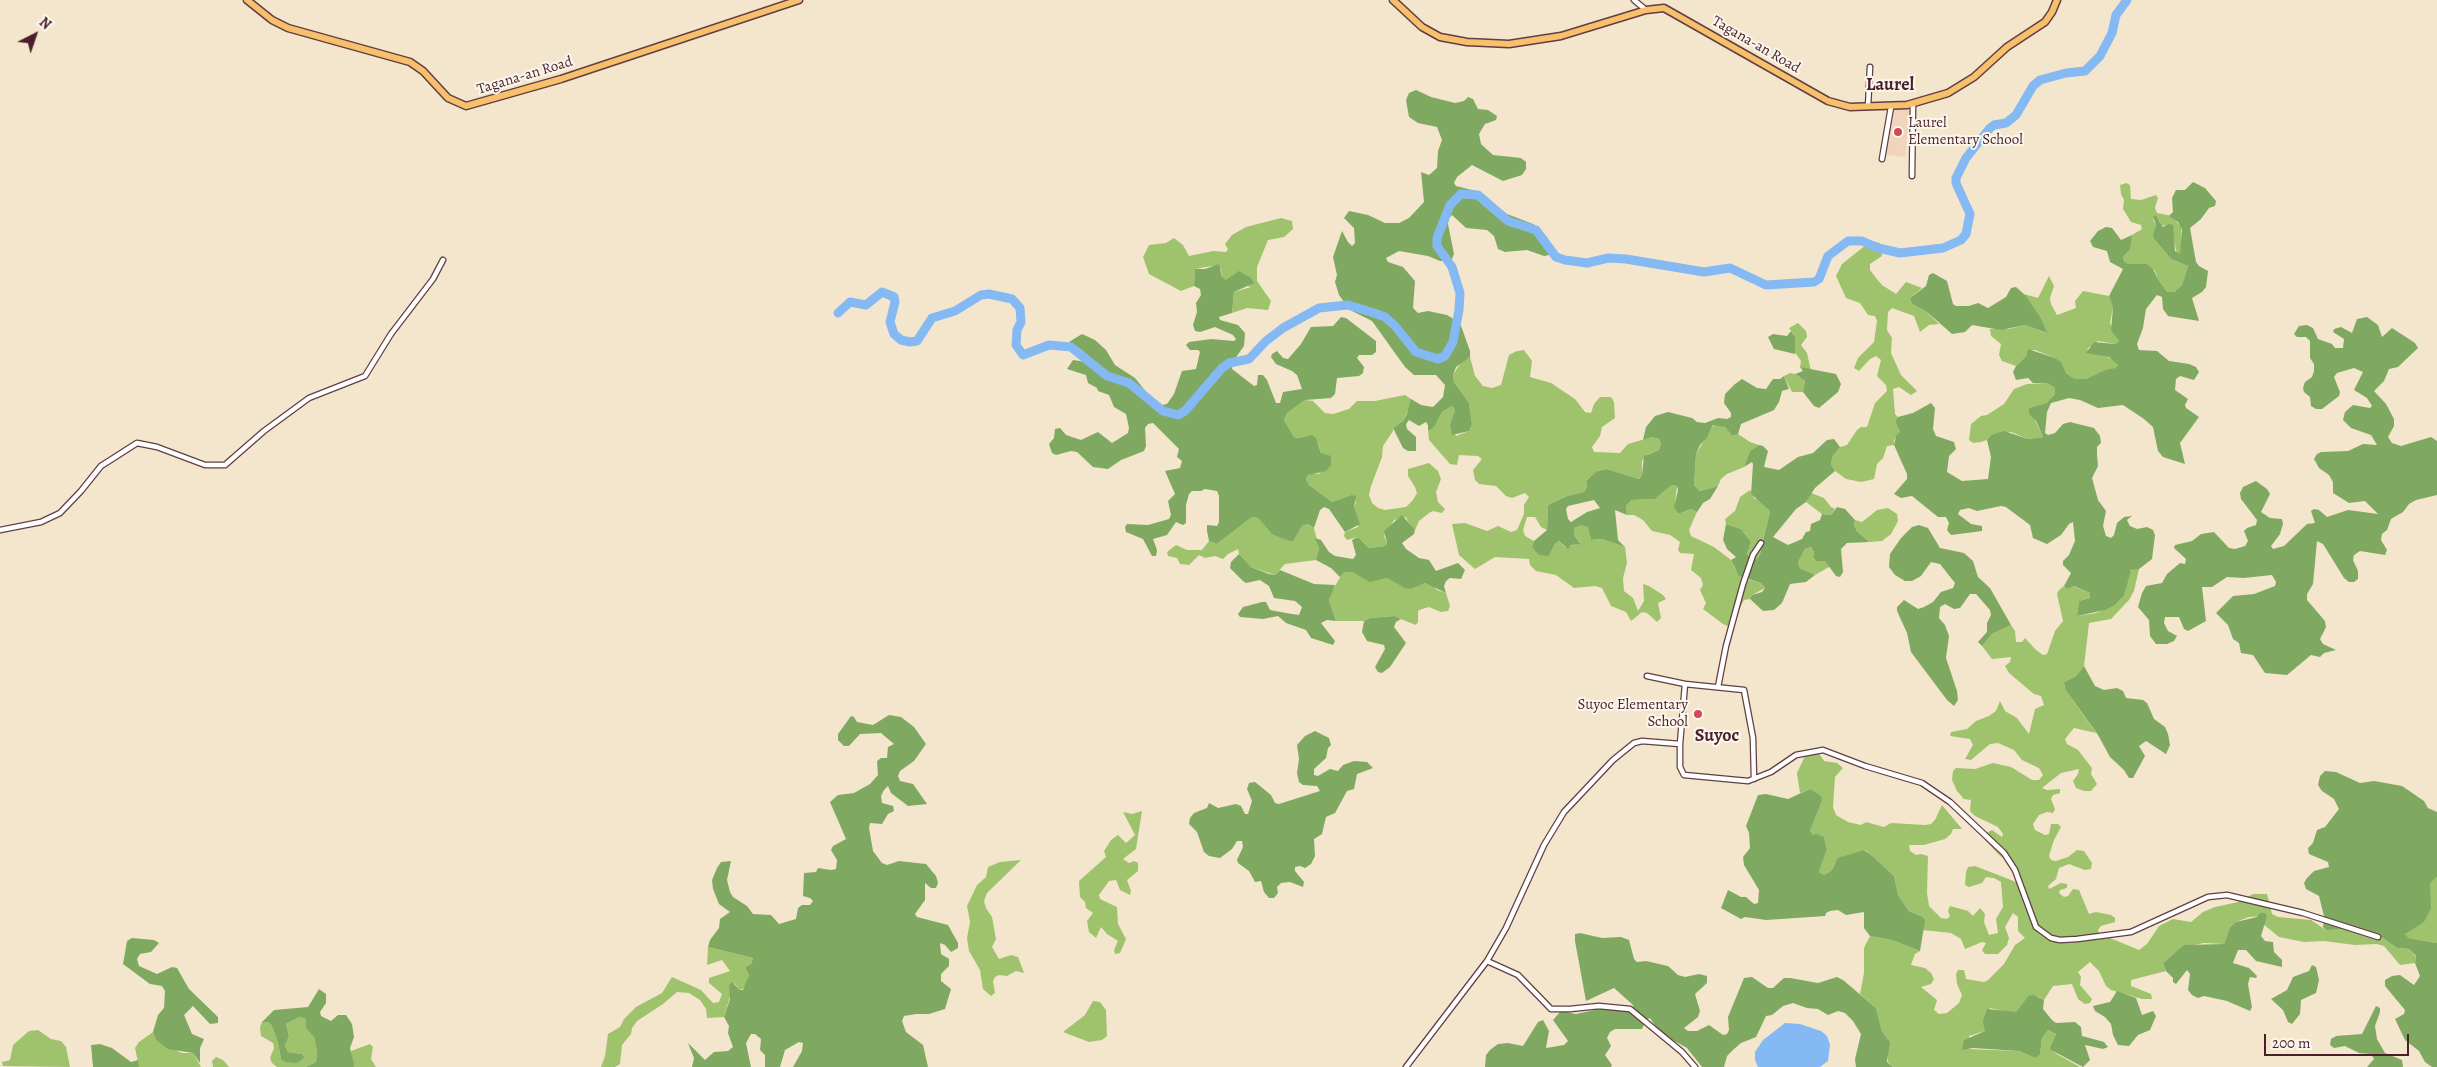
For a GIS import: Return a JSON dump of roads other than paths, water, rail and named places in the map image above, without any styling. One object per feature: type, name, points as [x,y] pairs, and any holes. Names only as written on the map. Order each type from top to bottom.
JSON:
[{"type":"main road","name":"Tagana-an Road","points":[[247,0],[272,20],[288,28],[410,62],[423,71],[448,98],[466,106],[561,80],[798,0]]},
{"type":"main road","name":"Tagana-an Road","points":[[1393,0],[1422,28],[1434,34],[1452,40],[1489,44],[1517,44],[1561,36],[1646,10],[1662,7],[1672,10],[1836,104],[1850,108],[1892,107],[1914,104],[1943,96],[1968,82],[2007,47],[2045,22],[2057,0]]},
{"type":"street","points":[[1634,0],[1646,10]]},
{"type":"street","points":[[1868,107],[1870,67]]},
{"type":"street","points":[[1912,176],[1914,104]]},
{"type":"street","points":[[1882,159],[1892,107]]},
{"type":"street","points":[[0,530],[36,523],[60,513],[101,466],[134,444],[157,447],[205,464],[225,465],[264,430],[309,398],[365,376],[391,334],[433,279],[443,260]]},
{"type":"street","points":[[1718,687],[1726,646],[1743,584],[1753,555],[1761,543]]},
{"type":"street","points":[[1647,676],[1685,684],[1742,690],[1745,692],[1753,738],[1754,779]]},
{"type":"street","points":[[1685,684],[1680,744],[1681,771],[1686,776],[1748,781],[1771,772],[1796,755],[1823,750],[1865,766],[1914,779],[1950,802],[2004,853],[2015,870],[2036,927],[2055,939],[2077,939],[2139,930],[2208,897],[2221,895],[2303,913],[2378,937]]},
{"type":"street","points":[[1406,1067],[1487,961],[1509,922],[1544,845],[1564,812],[1613,760],[1634,743],[1642,741],[1680,744]]},
{"type":"street","points":[[1487,961],[1518,975],[1551,1009],[1599,1006],[1630,1010],[1682,1052],[1695,1067]]},
{"type":"water","points":[[1785,1023],[1800,1024],[1821,1031],[1827,1036],[1830,1045],[1828,1061],[1820,1067],[1758,1067],[1755,1060],[1755,1052],[1763,1040]]},
{"type":"waterway","points":[[838,313],[850,302],[866,305],[882,292],[894,297],[895,302],[890,322],[894,334],[901,340],[910,342],[917,341],[932,318],[955,311],[981,295],[989,294],[1012,299],[1020,308],[1021,322],[1017,330],[1016,345],[1023,355],[1049,345],[1071,347],[1107,376],[1129,383],[1163,411],[1178,415],[1185,411],[1222,368],[1229,363],[1249,359],[1266,341],[1283,328],[1319,308],[1348,305],[1385,317],[1395,326],[1416,352],[1438,359],[1445,356],[1453,342],[1460,293],[1452,267],[1437,246],[1437,238],[1450,205],[1461,194],[1478,195],[1508,221],[1536,230],[1556,257],[1565,260],[1587,263],[1608,258],[1626,259],[1704,272],[1730,268],[1766,285],[1814,282],[1819,279],[1828,256],[1848,241],[1862,241],[1878,248],[1900,253],[1943,248],[1961,240],[1966,234],[1970,214],[1956,183],[1956,178],[1966,158],[1990,128],[1994,125],[2006,123],[2016,115],[2033,86],[2040,80],[2066,73],[2085,71],[2100,56],[2112,33],[2116,15],[2127,0]]},
{"type":"place","name":"Laurel Elementary School","points":[[1898,132]]},
{"type":"place","name":"Suyoc Elementary School","points":[[1698,714]]},
{"type":"district","name":"Laurel","points":[[1890,86]]},
{"type":"district","name":"Suyoc","points":[[1717,737]]}]
